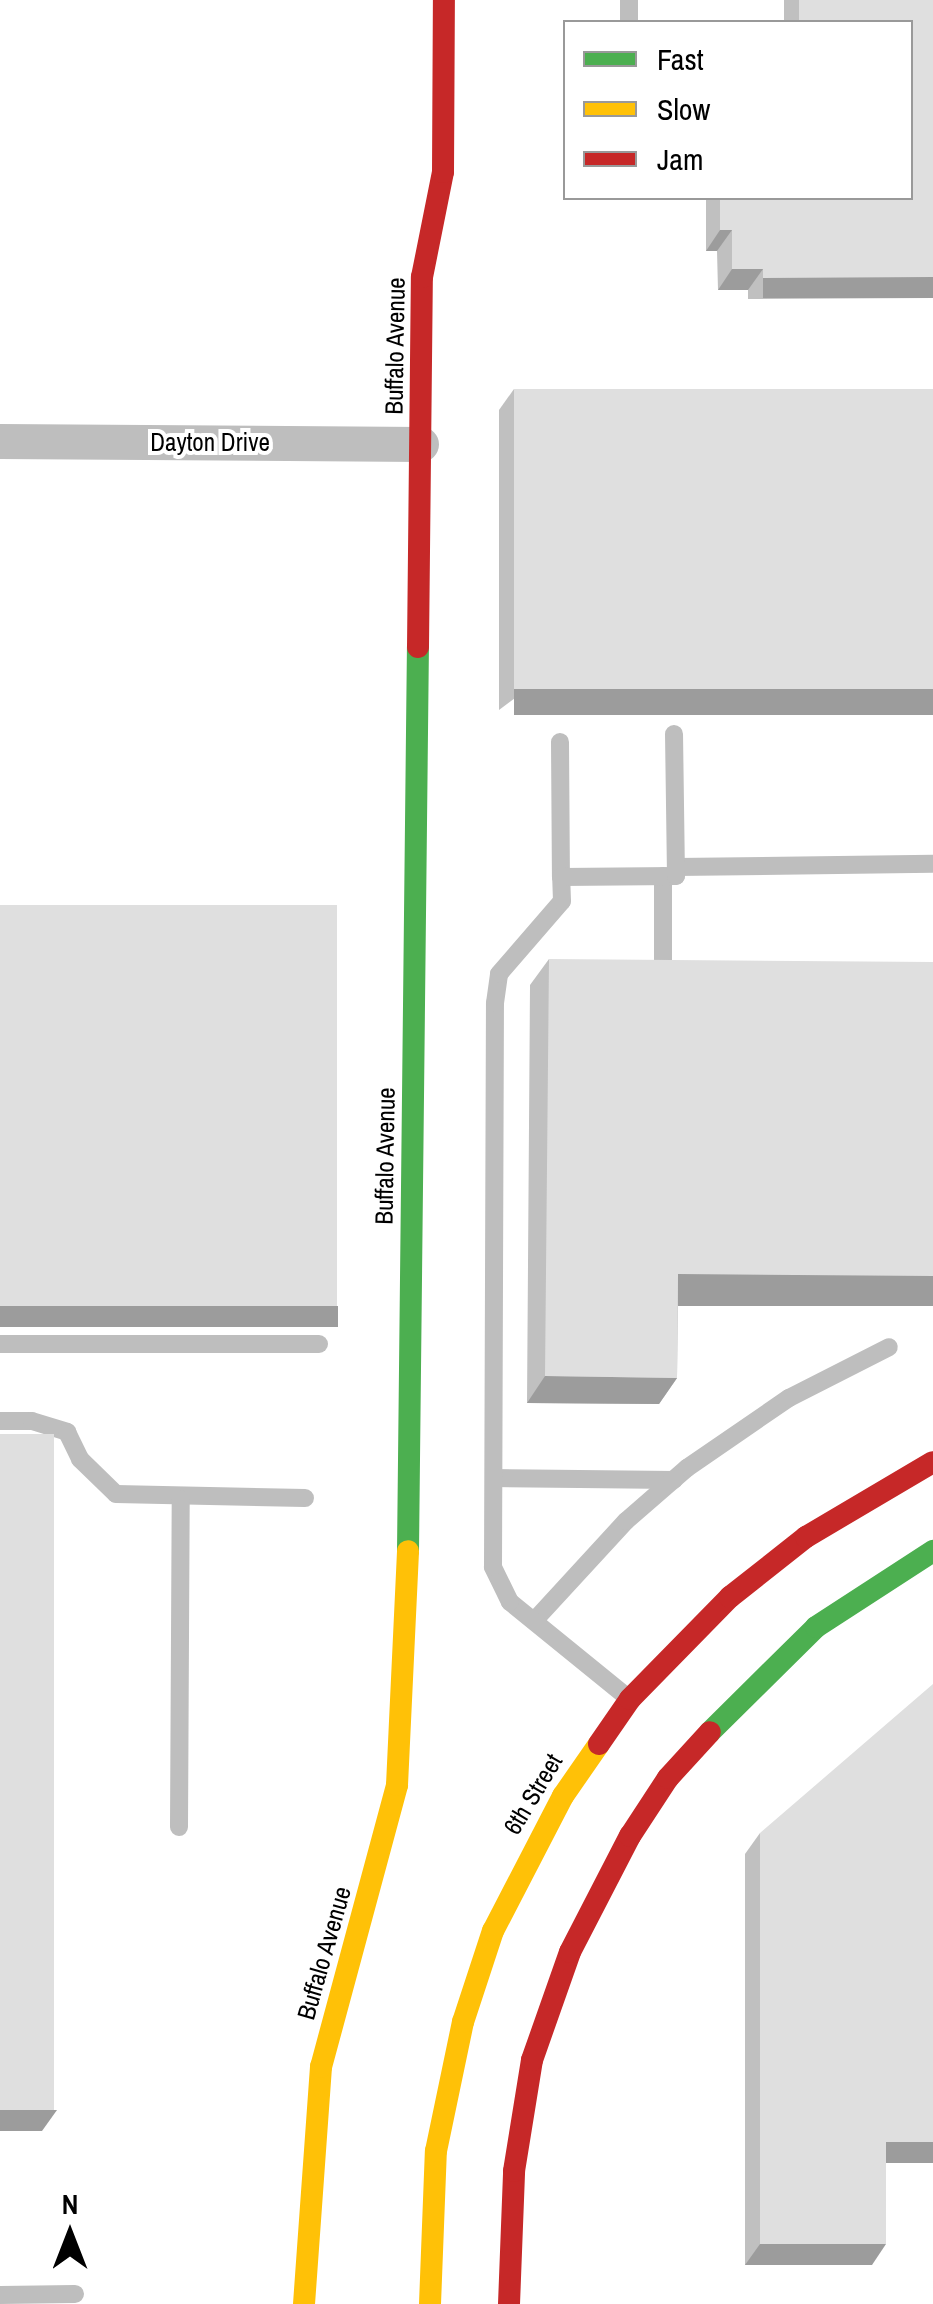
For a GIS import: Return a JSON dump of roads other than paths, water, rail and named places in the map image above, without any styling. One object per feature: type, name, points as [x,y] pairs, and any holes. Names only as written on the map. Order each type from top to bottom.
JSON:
[{"type":"street","name":"Buffalo Avenue","points":[[304,2304],[322,2067],[397,1785],[407,1682],[422,276],[443,172],[444,0]]},
{"type":"street","name":"Dayton Drive","points":[[0,441],[421,444]]},
{"type":"street","name":"6th Street","points":[[430,2304],[430,2200],[441,2118],[493,1931],[562,1796],[630,1699],[767,1565],[933,1462]]},
{"type":"street","points":[[510,2304],[514,2171],[532,2060],[595,1898],[668,1778],[762,1675],[816,1626],[933,1551]]},
{"type":"lane","points":[[663,974],[674,734]]},
{"type":"lane","points":[[560,742],[562,901],[500,974],[495,1003],[493,1567],[510,1602],[630,1699]]},
{"type":"lane","points":[[561,877],[933,864]]},
{"type":"lane","points":[[0,1344],[319,1344]]},
{"type":"lane","points":[[534,1621],[626,1521],[674,1480],[789,1398],[889,1347]]},
{"type":"lane","points":[[0,1421],[32,1420],[67,1432],[80,1460],[116,1494],[180,1499],[305,1498]]},
{"type":"lane","points":[[494,1478],[674,1480]]},
{"type":"lane","points":[[179,1827],[180,1499]]},
{"type":"lane","points":[[0,2295],[75,2294]]}]
